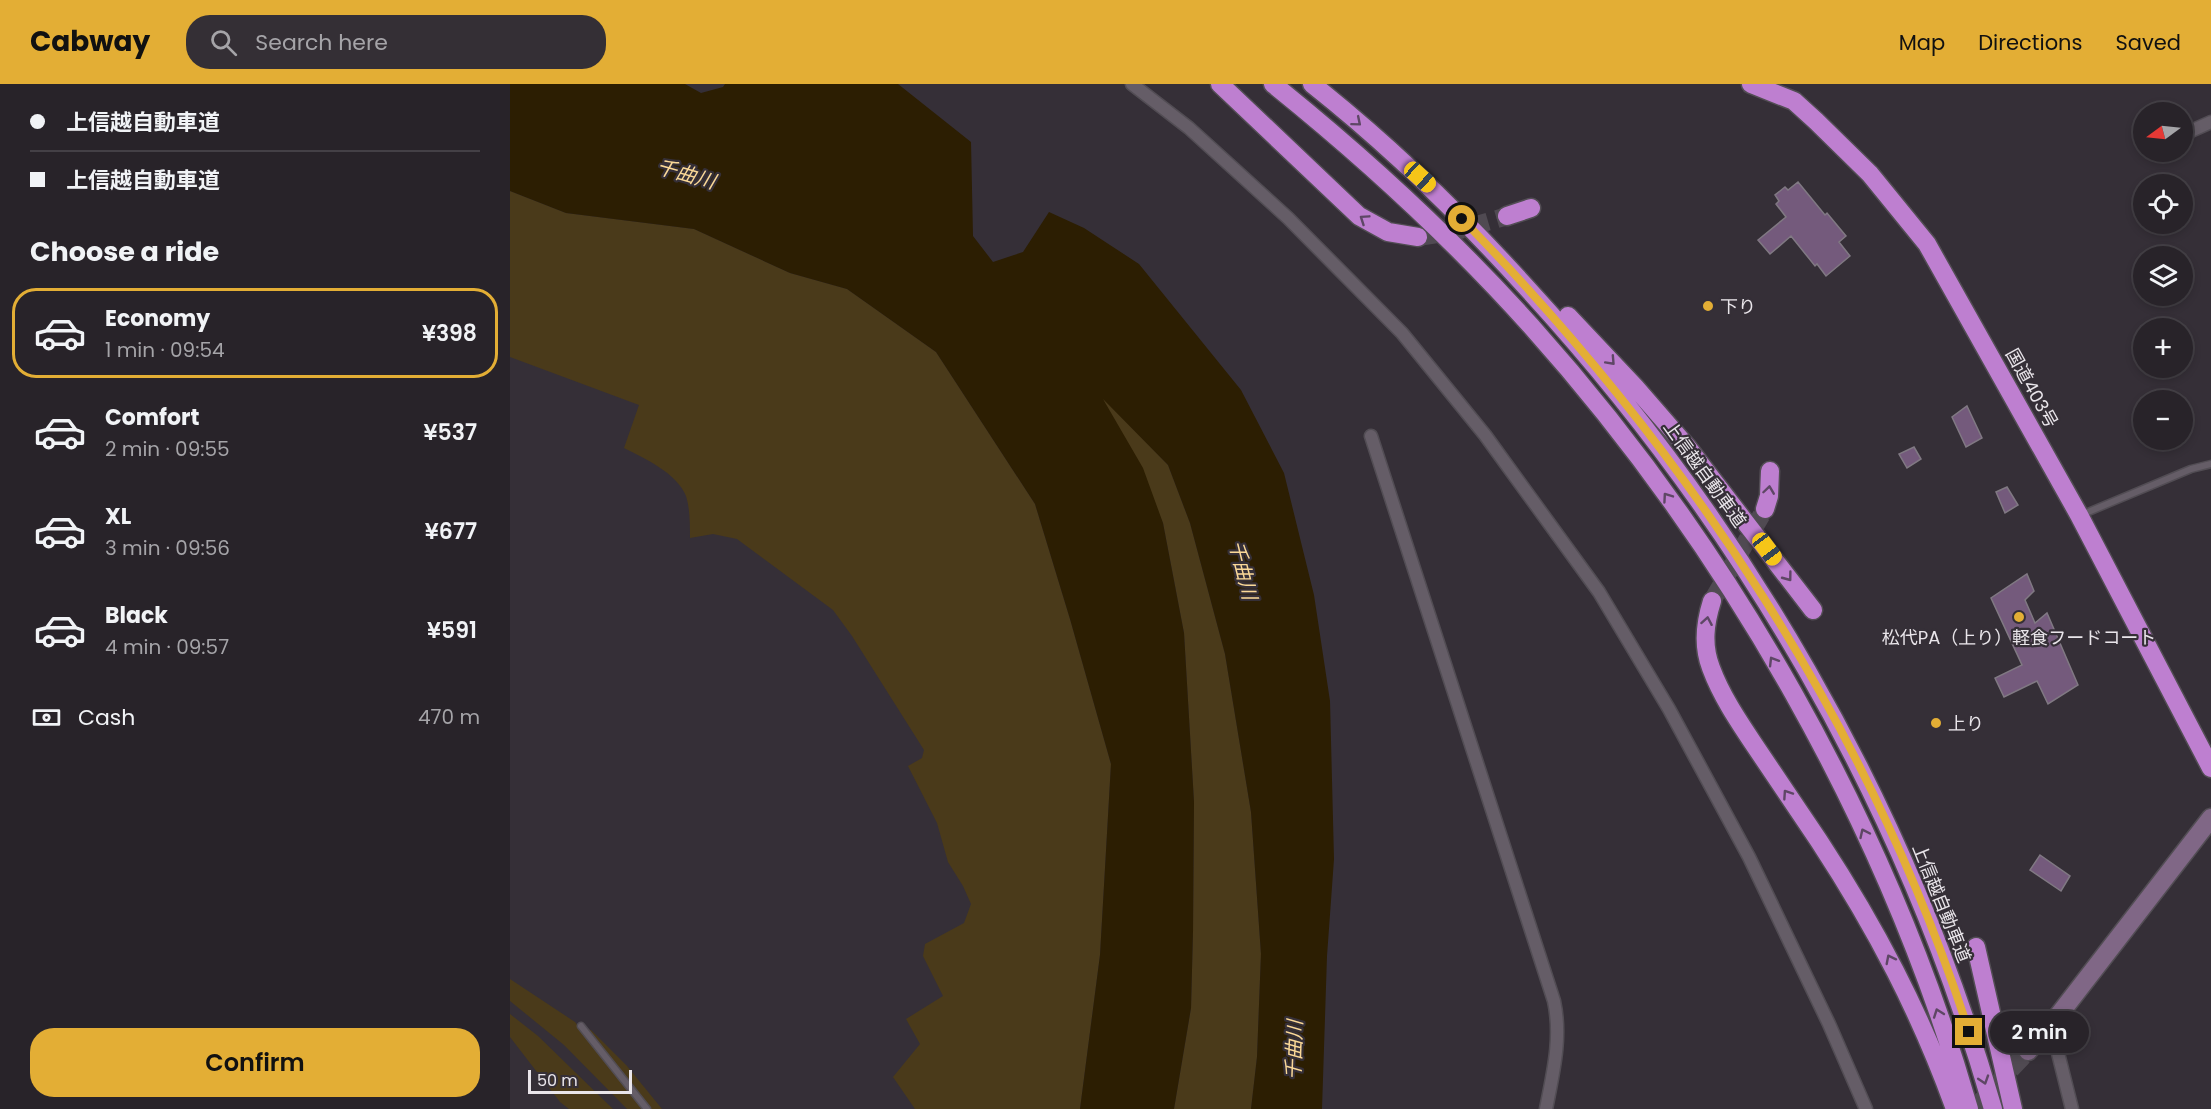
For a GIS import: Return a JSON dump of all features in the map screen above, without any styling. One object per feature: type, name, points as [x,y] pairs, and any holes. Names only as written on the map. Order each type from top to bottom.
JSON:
[{"type":"highway","points":[[1220,84],[1359,216],[1388,232],[1418,237]]},
{"type":"highway","points":[[1273,84],[1362,158],[1421,213],[1517,312],[1621,434],[1703,550],[1779,671],[1851,806],[1912,945],[1941,1021],[1969,1109]]},
{"type":"highway","name":"上信越自動車道","points":[[1312,84],[1380,141],[1433,190],[1553,316],[1641,421],[1723,534],[1787,635],[1873,794],[1906,867],[1962,1012],[1993,1109]]},
{"type":"highway","name":"国道403号","points":[[1751,84],[1794,101],[1870,174],[1927,244],[2079,515],[2211,768]]},
{"type":"highway","points":[[1433,190],[1519,266],[1635,387],[1688,448],[1813,610]]},
{"type":"highway","points":[[1508,216],[1531,208]]},
{"type":"highway","points":[[1765,509],[1769,495],[1770,471]]},
{"type":"highway","points":[[1712,601],[1705,632],[1708,657],[1717,683],[1877,933],[1930,1043],[1955,1109]]},
{"type":"highway","points":[[1976,947],[2013,1109]]},
{"type":"street","points":[[1132,84],[1189,128],[1288,218],[1402,333],[1485,435],[1599,592],[1669,709],[1749,857],[1829,1024],[1866,1109]]},
{"type":"street","points":[[2193,130],[2211,122]]},
{"type":"street","points":[[1371,436],[1554,1002],[1558,1022],[1558,1043],[1546,1109]]},
{"type":"street","points":[[2028,1051],[2051,1025],[2211,818]]},
{"type":"street","points":[[2051,1025],[2072,1109]]},
{"type":"lane","points":[[2079,515],[2191,469],[2211,464]]},
{"type":"lane","points":[[581,1026],[647,1109]]},
{"type":"shaded area","points":[[510,191],[566,213],[694,229],[790,273],[847,289],[936,352],[1035,504],[1111,764],[1100,955],[1080,1109],[915,1109],[893,1077],[920,1044],[906,1019],[943,996],[923,956],[925,944],[964,923],[971,904],[948,862],[937,823],[908,766],[922,758],[924,750],[833,610],[737,539],[713,534],[690,538],[688,506],[682,488],[668,473],[624,448],[639,405],[510,357]]},
{"type":"shaded area","points":[[1101,396],[1168,465],[1190,523],[1225,654],[1251,812],[1261,954],[1257,1057],[1251,1109],[1174,1109],[1191,1008],[1193,931],[1194,802],[1184,633],[1163,523]]},
{"type":"shaded area","points":[[510,979],[575,1022],[644,1109],[627,1109],[564,1045],[510,1001]]},
{"type":"shaded area","points":[[510,1014],[538,1036],[613,1109],[569,1109],[560,1102],[510,1037]]},
{"type":"shaded area","points":[[586,1029],[591,1030],[627,1066],[662,1109],[651,1109]]},
{"type":"water","name":"千曲川","points":[[510,84],[685,84],[701,93],[723,87],[725,84],[898,84],[971,142],[973,236],[993,262],[1023,252],[1049,212],[1084,228],[1139,264],[1241,390],[1284,473],[1314,595],[1330,701],[1334,859],[1327,956],[1322,1109],[1251,1109],[1257,1057],[1261,954],[1251,812],[1225,654],[1190,523],[1168,465],[1103,399],[1143,468],[1163,523],[1184,633],[1194,802],[1191,1008],[1174,1109],[1080,1109],[1100,955],[1111,764],[1035,504],[936,352],[847,289],[790,273],[694,229],[566,213],[510,191]]},
{"type":"building","points":[[1798,182],[1846,236],[1839,242],[1850,256],[1826,276],[1791,236],[1770,254],[1758,240],[1786,217],[1776,204],[1779,201],[1775,195],[1785,187],[1788,190]]},
{"type":"building","points":[[1967,406],[1982,438],[1966,447],[1952,417]]},
{"type":"building","points":[[1914,447],[1921,459],[1907,468],[1899,454]]},
{"type":"building","points":[[2007,487],[2018,505],[2005,513],[1996,492]]},
{"type":"building","points":[[2027,574],[2034,591],[2025,600],[2035,623],[2047,613],[2078,685],[2048,704],[2037,681],[2004,697],[1995,678],[2022,665],[1991,598]]},
{"type":"building","points":[[2040,855],[2070,876],[2061,891],[2030,870]]},
{"type":"tunnel","points":[[1418,237],[1453,232],[1507,216]]},
{"type":"tunnel","points":[[1712,601],[1765,509]]},
{"type":"tunnel","points":[[1974,1109],[2028,1051]]},
{"type":"place","name":"下り","points":[[1708,306]]},
{"type":"place","name":"松代PA（上り）軽食フードコート","points":[[2019,617]]},
{"type":"place","name":"上り","points":[[1936,723]]},
{"type":"route","points":[[1462,219],[1553,316],[1641,421],[1723,534],[1762,594],[1799,655],[1873,794],[1935,937],[1969,1032]]}]
